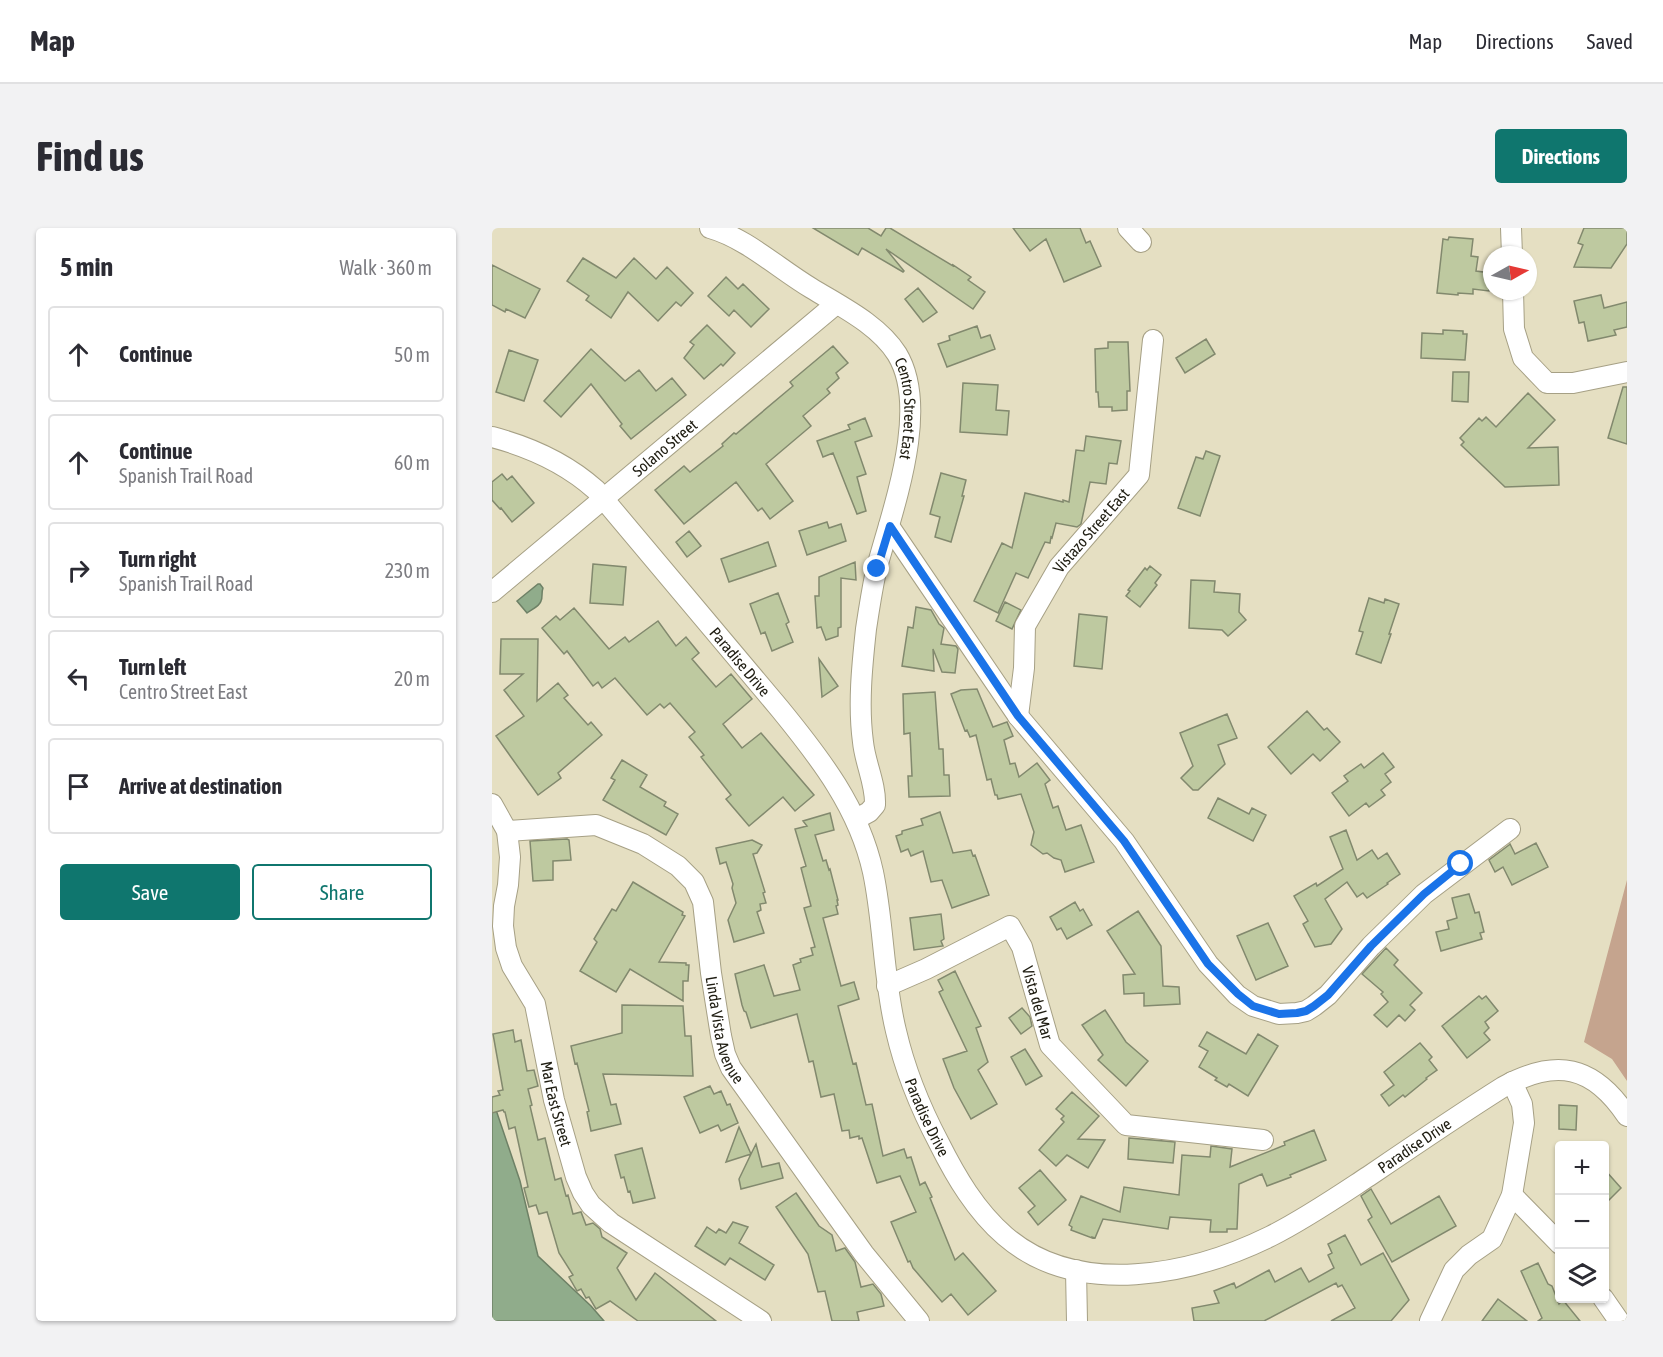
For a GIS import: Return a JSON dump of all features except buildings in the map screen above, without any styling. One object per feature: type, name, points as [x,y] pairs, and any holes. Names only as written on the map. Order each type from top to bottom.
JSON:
[{"type":"street","name":"Centro Street East","points":[[710,228],[737,239],[860,319],[889,344],[899,359],[906,377],[910,413],[907,446],[890,526],[872,590],[862,675],[862,742],[874,792],[874,805],[869,812],[856,819]]},
{"type":"street","points":[[1511,228],[1512,246]]},
{"type":"street","points":[[1513,300],[1514,329],[1522,358],[1547,383],[1573,383],[1627,372]]},
{"type":"street","name":"Solano Street","points":[[492,592],[836,304]]},
{"type":"street","name":"Vistazo Street East","points":[[1018,716],[1024,668],[1025,626],[1059,567],[1138,474],[1153,340]]},
{"type":"street","name":"Paradise Drive","points":[[492,437],[527,448],[564,467],[586,482],[603,499],[805,739],[838,787],[856,819],[868,853],[873,873],[887,986],[897,1035],[914,1090],[943,1151],[968,1194],[992,1224],[1021,1248],[1045,1261],[1076,1270],[1117,1274],[1161,1271],[1208,1260],[1257,1242],[1289,1226],[1330,1202],[1512,1082],[1539,1071],[1557,1069],[1572,1071],[1589,1078],[1605,1088],[1627,1116]]},
{"type":"street","points":[[890,526],[1018,716],[1124,841],[1208,964],[1253,1006],[1279,1014],[1306,1011],[1328,995],[1371,946],[1424,894],[1510,829]]},
{"type":"street","name":"Mar East Street","points":[[492,804],[507,831],[510,857],[503,926],[506,948],[512,966],[535,1004],[554,1100],[576,1177],[583,1193],[591,1205],[610,1223],[761,1321]]},
{"type":"street","name":"Linda Vista Avenue","points":[[507,831],[596,825],[643,844],[678,866],[694,882],[703,902],[721,1036],[731,1068],[864,1254],[918,1321]]},
{"type":"street","name":"Vista del Mar","points":[[887,986],[926,969],[1010,926],[1022,947],[1050,1045],[1126,1125],[1263,1140]]},
{"type":"street","points":[[1430,1321],[1454,1270],[1468,1255],[1491,1239],[1512,1196],[1524,1123],[1522,1104],[1512,1082]]},
{"type":"street","points":[[1512,1196],[1555,1239]]},
{"type":"street","points":[[1076,1270],[1077,1321]]},
{"type":"street","points":[[1606,1303],[1619,1321]]},
{"type":"shaded area","points":[[538,584],[543,588],[542,599],[527,613],[517,601]]},
{"type":"shaded area","points":[[1627,880],[1627,1081],[1612,1059],[1584,1042]]},
{"type":"shaded area","points":[[492,1098],[520,1181],[538,1256],[604,1321],[492,1321]]},
{"type":"route","points":[[877,569],[890,526],[1018,716],[1124,841],[1208,964],[1253,1006],[1279,1014],[1306,1011],[1314,1006],[1328,995],[1371,946],[1424,894],[1461,864]]}]
